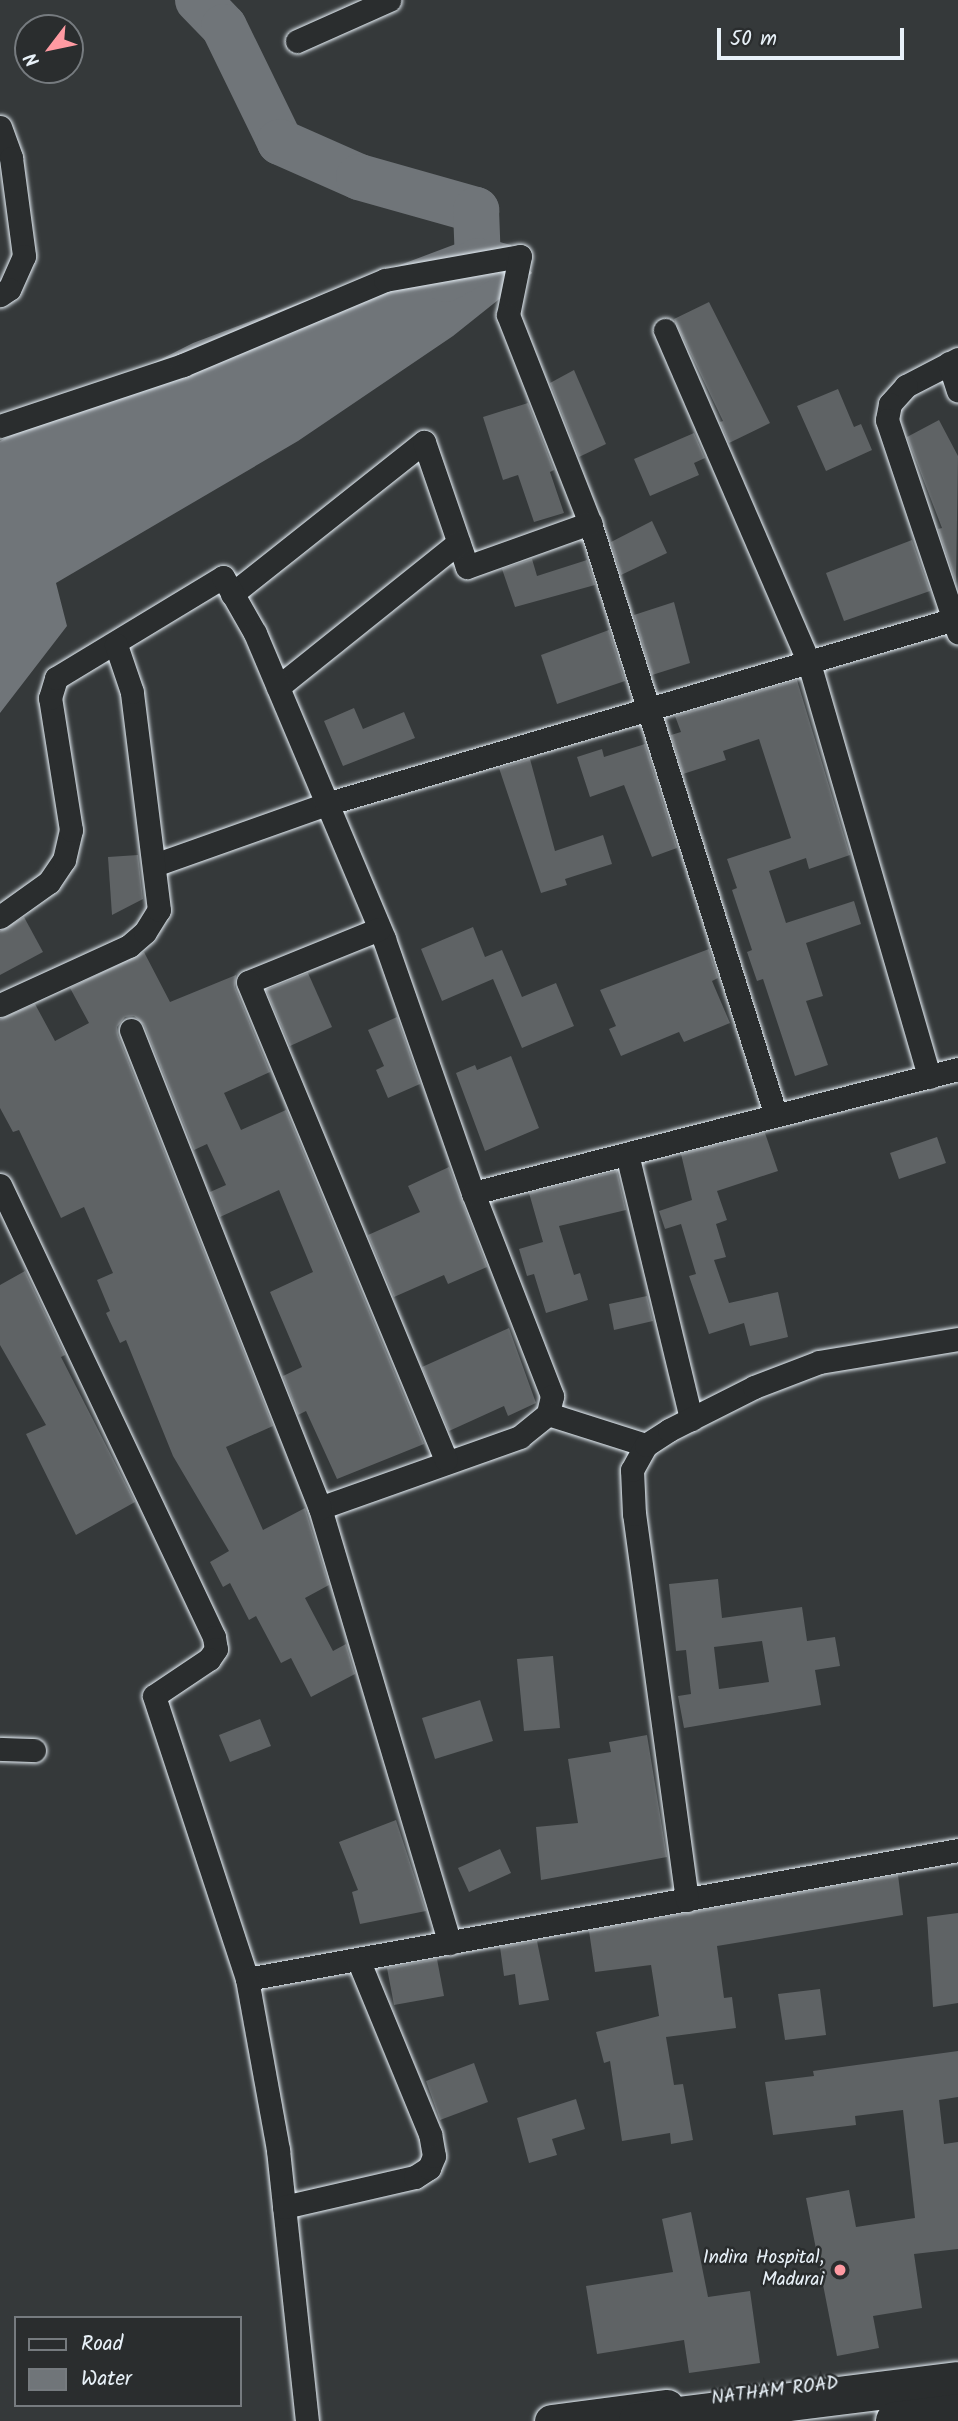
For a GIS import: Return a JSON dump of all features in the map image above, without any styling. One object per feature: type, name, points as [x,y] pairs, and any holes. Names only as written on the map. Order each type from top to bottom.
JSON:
[{"type":"highway","points":[[638,2421],[958,2381]]},
{"type":"highway","points":[[895,2421],[958,2413]]},
{"type":"main road","name":"NATHAM ROAD","points":[[551,2421],[958,2369]]},
{"type":"street","points":[[297,41],[389,0]]},
{"type":"street","points":[[0,127],[11,158],[24,256],[9,289],[0,295]]},
{"type":"street","points":[[0,426],[183,365],[385,280],[520,256],[508,315],[590,523],[652,709],[776,1116]]},
{"type":"street","points":[[664,330],[809,663],[929,1077]]},
{"type":"street","points":[[157,864],[326,804],[809,663],[956,623],[887,420],[890,404],[906,386],[953,361],[958,391]]},
{"type":"street","points":[[232,594],[424,442],[467,567],[590,523]]},
{"type":"street","points":[[278,687],[458,543]]},
{"type":"street","points":[[0,916],[49,882],[64,860],[71,830],[51,698],[56,678],[70,665],[116,645],[223,577],[278,687],[379,929],[473,1193],[552,1396],[548,1414],[520,1437],[446,1460],[320,1508]]},
{"type":"street","points":[[0,1005],[129,946],[145,932],[159,910],[157,864],[132,692],[116,645]]},
{"type":"street","points":[[379,929],[248,982],[446,1460]]},
{"type":"street","points":[[131,1030],[320,1508],[450,1943]]},
{"type":"street","points":[[473,1193],[958,1069]]},
{"type":"street","points":[[627,1154],[691,1419]]},
{"type":"street","points":[[0,1185],[214,1637],[216,1649],[209,1659],[154,1696],[247,1979],[284,2207],[307,2421]]},
{"type":"street","points":[[687,1900],[634,1514],[632,1469],[646,1445],[691,1419],[819,1362],[958,1339]]},
{"type":"street","points":[[548,1414],[646,1445]]},
{"type":"street","points":[[0,1749],[34,1750]]},
{"type":"street","points":[[247,1979],[958,1850]]},
{"type":"street","points":[[284,2207],[415,2177],[429,2168],[434,2156],[430,2134],[358,1959]]},
{"type":"water","points":[[477,236],[511,245],[532,273],[453,336],[298,441],[56,583],[67,626],[0,713],[0,441],[193,343]]},
{"type":"building","points":[[709,302],[770,423],[729,443],[720,422],[723,421],[674,319]]},
{"type":"building","points":[[574,370],[606,444],[579,457],[550,383]]},
{"type":"building","points":[[838,389],[854,427],[861,424],[872,450],[826,471],[797,406]]},
{"type":"building","points":[[528,403],[554,470],[550,472],[564,513],[534,522],[518,475],[503,480],[483,417]]},
{"type":"building","points":[[939,420],[958,456],[956,582],[938,529],[942,528],[907,437]]},
{"type":"building","points":[[694,433],[705,458],[694,463],[699,475],[650,496],[634,459]]},
{"type":"building","points":[[652,521],[667,553],[621,575],[611,542]]},
{"type":"building","points":[[912,540],[930,591],[844,621],[826,573]]},
{"type":"building","points":[[532,559],[537,576],[587,560],[595,585],[515,607],[502,569]]},
{"type":"building","points":[[674,602],[690,663],[652,675],[634,615]]},
{"type":"building","points":[[609,630],[625,681],[557,704],[541,655]]},
{"type":"building","points":[[797,680],[850,855],[809,869],[806,858],[769,871],[786,923],[854,901],[861,924],[806,943],[823,996],[806,1001],[828,1065],[795,1076],[763,979],[757,981],[747,952],[752,950],[732,890],[737,888],[727,859],[791,838],[759,739],[723,751],[726,760],[683,774],[671,735],[681,732],[675,716]]},
{"type":"building","points":[[354,708],[363,729],[404,712],[415,738],[343,766],[324,721]]},
{"type":"building","points":[[645,744],[677,848],[652,857],[624,785],[590,797],[577,757],[602,749],[604,757]]},
{"type":"building","points":[[530,759],[555,851],[603,835],[612,864],[565,879],[567,885],[541,893],[499,768]]},
{"type":"building","points":[[138,855],[143,899],[112,915],[108,857]]},
{"type":"building","points":[[24,917],[43,952],[0,975],[0,931]]},
{"type":"building","points":[[473,927],[485,957],[502,950],[522,997],[556,983],[574,1026],[522,1048],[493,979],[442,1001],[421,949]]},
{"type":"building","points":[[709,949],[718,978],[712,981],[730,1023],[684,1042],[679,1032],[621,1056],[609,1029],[616,1026],[600,990]]},
{"type":"building","points":[[144,952],[170,1002],[236,975],[235,987],[270,1072],[224,1093],[241,1130],[286,1110],[424,1444],[337,1479],[306,1411],[298,1415],[283,1376],[302,1367],[270,1292],[313,1272],[279,1190],[220,1217],[210,1192],[226,1185],[207,1144],[194,1150],[144,1025],[134,1016],[125,1017],[117,1027],[118,1035],[273,1426],[226,1447],[263,1530],[305,1508],[329,1585],[305,1598],[333,1651],[346,1644],[355,1674],[311,1697],[291,1658],[281,1663],[256,1616],[249,1620],[230,1583],[223,1587],[210,1562],[229,1551],[173,1456],[126,1340],[120,1343],[106,1313],[110,1311],[97,1280],[113,1273],[84,1207],[61,1218],[19,1130],[13,1132],[0,1108],[0,1019],[35,1004],[55,1041],[89,1023],[70,988]]},
{"type":"building","points":[[308,973],[332,1027],[290,1046],[266,990]]},
{"type":"building","points":[[397,1017],[420,1084],[388,1098],[376,1070],[384,1066],[368,1030]]},
{"type":"building","points":[[511,1056],[539,1128],[485,1151],[456,1073],[475,1065],[477,1070]]},
{"type":"building","points":[[765,1133],[778,1171],[717,1191],[727,1220],[716,1224],[726,1257],[714,1260],[729,1303],[778,1292],[788,1337],[750,1346],[744,1323],[709,1334],[689,1276],[696,1274],[681,1224],[665,1229],[659,1211],[692,1200],[681,1154]]},
{"type":"building","points":[[937,1137],[946,1163],[899,1179],[890,1153]]},
{"type":"building","points":[[449,1167],[487,1267],[448,1284],[444,1275],[394,1297],[368,1235],[420,1212],[408,1186]]},
{"type":"building","points":[[617,1171],[626,1210],[559,1226],[574,1275],[580,1273],[588,1300],[546,1313],[534,1274],[527,1276],[519,1249],[543,1242],[529,1193]]},
{"type":"building","points":[[25,1271],[65,1355],[61,1357],[135,1502],[76,1535],[26,1434],[46,1425],[0,1345],[0,1285]]},
{"type":"building","points":[[647,1296],[653,1321],[614,1330],[609,1304]]},
{"type":"building","points":[[509,1328],[536,1403],[508,1416],[504,1406],[449,1431],[422,1367]]},
{"type":"building","points":[[718,1579],[722,1618],[802,1607],[807,1641],[835,1637],[840,1666],[815,1670],[821,1705],[684,1728],[678,1696],[691,1694],[686,1650],[676,1651],[669,1584]],"holes":[[[762,1641],[769,1682],[719,1689],[714,1647]]]},
{"type":"building","points":[[553,1656],[560,1728],[524,1731],[517,1659]]},
{"type":"building","points":[[480,1700],[493,1741],[435,1759],[422,1718]]},
{"type":"building","points":[[260,1719],[271,1746],[230,1762],[219,1735]]},
{"type":"building","points":[[647,1735],[667,1857],[541,1880],[536,1827],[578,1823],[568,1759],[611,1752],[609,1742]]},
{"type":"building","points":[[396,1820],[426,1911],[360,1924],[352,1892],[358,1890],[339,1842]]},
{"type":"building","points":[[500,1849],[511,1873],[469,1892],[458,1868]]},
{"type":"building","points":[[898,1875],[903,1915],[717,1946],[724,1998],[732,1997],[736,2028],[666,2037],[674,2085],[683,2084],[693,2140],[671,2144],[670,2133],[622,2141],[610,2061],[604,2063],[596,2032],[659,2016],[651,1965],[595,1972],[589,1931]]},
{"type":"building","points":[[958,1913],[958,2003],[933,2007],[927,1917]]},
{"type":"building","points":[[537,1941],[549,2000],[519,2005],[515,1974],[504,1976],[500,1947]]},
{"type":"building","points":[[437,1959],[444,1996],[394,2005],[387,1968]]},
{"type":"building","points":[[820,1989],[826,2035],[785,2040],[778,1994]]},
{"type":"building","points":[[958,2051],[958,2097],[939,2100],[944,2144],[958,2142],[958,2249],[914,2254],[922,2308],[873,2316],[879,2348],[837,2356],[806,2198],[849,2190],[856,2227],[915,2218],[903,2110],[855,2116],[856,2125],[773,2135],[765,2082],[814,2076],[813,2071]]},
{"type":"building","points":[[474,2063],[488,2102],[440,2120],[426,2081]]},
{"type":"building","points":[[576,2099],[585,2129],[552,2139],[557,2155],[529,2163],[517,2118]]},
{"type":"building","points":[[691,2212],[708,2297],[750,2291],[760,2363],[689,2373],[684,2340],[597,2354],[586,2286],[673,2272],[662,2219]]},
{"type":"waterway","points":[[198,0],[224,27],[280,142],[359,177],[476,210],[478,261],[446,279]]},
{"type":"place","name":"Indira Hospital, Madurai","points":[[840,2270]]}]
